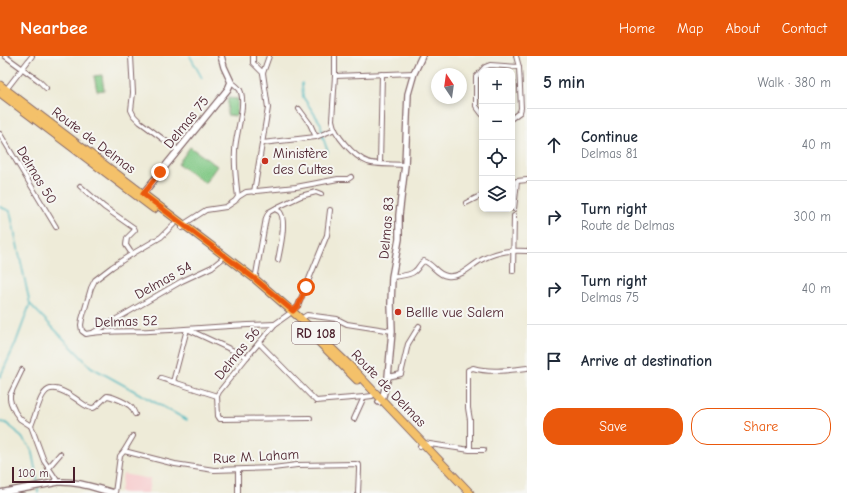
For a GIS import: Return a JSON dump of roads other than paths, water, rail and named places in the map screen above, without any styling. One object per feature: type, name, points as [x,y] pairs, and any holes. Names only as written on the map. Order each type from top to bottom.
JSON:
[{"type":"main road","name":"Route de Delmas","points":[[0,85],[3,93],[255,280],[291,312],[372,396],[380,401]]},
{"type":"main road","name":"Route de Delmas","points":[[141,196],[175,223],[183,226],[222,259],[255,280]]},
{"type":"main road","name":"Route de Delmas","points":[[291,312],[301,319],[349,365],[380,401],[470,493]]},
{"type":"main road","name":"Route de Delmas","points":[[422,444],[465,493]]},
{"type":"street","points":[[5,56],[38,80],[46,88]]},
{"type":"street","points":[[3,93],[32,56]]},
{"type":"street","points":[[131,56],[133,93],[131,110],[134,116],[178,150]]},
{"type":"street","points":[[221,56],[231,82],[240,90],[242,98],[235,151],[238,197]]},
{"type":"street","points":[[253,56],[253,63],[263,73]]},
{"type":"street","points":[[254,192],[268,108],[263,73],[269,56]]},
{"type":"street","points":[[335,56],[332,120],[335,129],[351,151],[368,163],[406,165]]},
{"type":"street","name":"Delmas 83","points":[[380,401],[383,396],[388,377],[392,331],[390,304],[392,277],[399,239],[398,215],[406,165],[407,101],[414,74],[422,56]]},
{"type":"street","points":[[515,116],[522,108],[519,67],[516,56]]},
{"type":"street","points":[[479,110],[476,106],[476,77],[485,67],[490,65],[519,67]]},
{"type":"street","points":[[380,164],[382,74]]},
{"type":"street","points":[[335,76],[414,74]]},
{"type":"street","name":"Delmas 75","points":[[141,196],[228,89],[231,82]]},
{"type":"street","points":[[300,109],[310,124],[316,137]]},
{"type":"street","points":[[262,143],[316,137],[335,129]]},
{"type":"street","name":"Delmas 50","points":[[0,134],[56,227]]},
{"type":"street","points":[[183,226],[206,210],[226,206],[246,192],[296,187],[338,179],[348,179],[351,177]]},
{"type":"street","points":[[515,200],[517,181],[527,180]]},
{"type":"street","points":[[80,186],[104,207],[134,228],[135,230],[127,238],[126,245],[132,254]]},
{"type":"street","points":[[255,280],[266,218],[269,212],[301,196],[313,192],[318,192],[321,194]]},
{"type":"street","points":[[466,203],[479,196]]},
{"type":"street","points":[[275,209],[280,211],[283,224],[278,260]]},
{"type":"street","points":[[291,312],[298,306],[327,235],[330,210]]},
{"type":"street","points":[[513,271],[514,216]]},
{"type":"street","name":"Delmas 52","points":[[175,223],[162,237],[132,254],[95,280],[91,288],[82,320],[82,331],[86,334],[94,332],[140,332],[275,324]]},
{"type":"street","points":[[392,277],[411,274],[417,270],[424,261],[441,275],[455,277],[484,258],[501,252],[514,250],[527,251]]},
{"type":"street","name":"Delmas 54","points":[[94,332],[182,281],[212,267],[222,259]]},
{"type":"street","name":"Delmas 56","points":[[291,312],[275,324],[219,392],[217,396],[218,416],[220,419],[310,418]]},
{"type":"street","points":[[301,319],[307,315],[337,319],[347,324],[392,331]]},
{"type":"street","points":[[388,377],[401,374],[408,344],[419,326]]},
{"type":"street","points":[[173,382],[187,329],[247,357]]},
{"type":"street","points":[[259,343],[316,401],[372,396]]},
{"type":"street","points":[[470,450],[468,370],[473,368],[481,371],[527,368]]},
{"type":"street","points":[[22,370],[10,395],[10,399],[15,412],[20,419],[31,426],[44,461],[58,482]]},
{"type":"street","points":[[161,378],[217,396]]},
{"type":"street","points":[[31,426],[42,395],[47,390],[53,388],[63,390],[84,405],[91,408],[95,407],[108,396],[112,397],[132,408],[135,414]]},
{"type":"street","points":[[354,419],[364,397]]},
{"type":"street","points":[[0,493],[58,482],[72,482],[115,493],[120,456],[133,436]]},
{"type":"street","points":[[422,444],[470,450],[484,450]]},
{"type":"street","name":"Rue M. Laham","points":[[124,451],[175,464],[214,470],[273,468],[297,465],[355,464],[359,465],[360,470],[358,493]]},
{"type":"street","points":[[48,468],[60,454]]},
{"type":"street","points":[[238,470],[238,493]]},
{"type":"waterway","points":[[190,56],[202,78]]},
{"type":"waterway","points":[[302,83],[303,97],[321,124],[322,135],[328,152]]},
{"type":"waterway","points":[[0,207],[10,211],[30,304],[15,345],[0,377]]},
{"type":"waterway","points":[[30,304],[91,367],[187,420]]},
{"type":"waterway","points":[[0,422],[6,423],[16,431],[31,448],[38,483]]},
{"type":"waterway","points":[[38,487],[38,493]]},
{"type":"place","name":"Ministère des Cultes","points":[[265,161]]},
{"type":"place","name":"Bellle vue Salem","points":[[398,312]]}]
